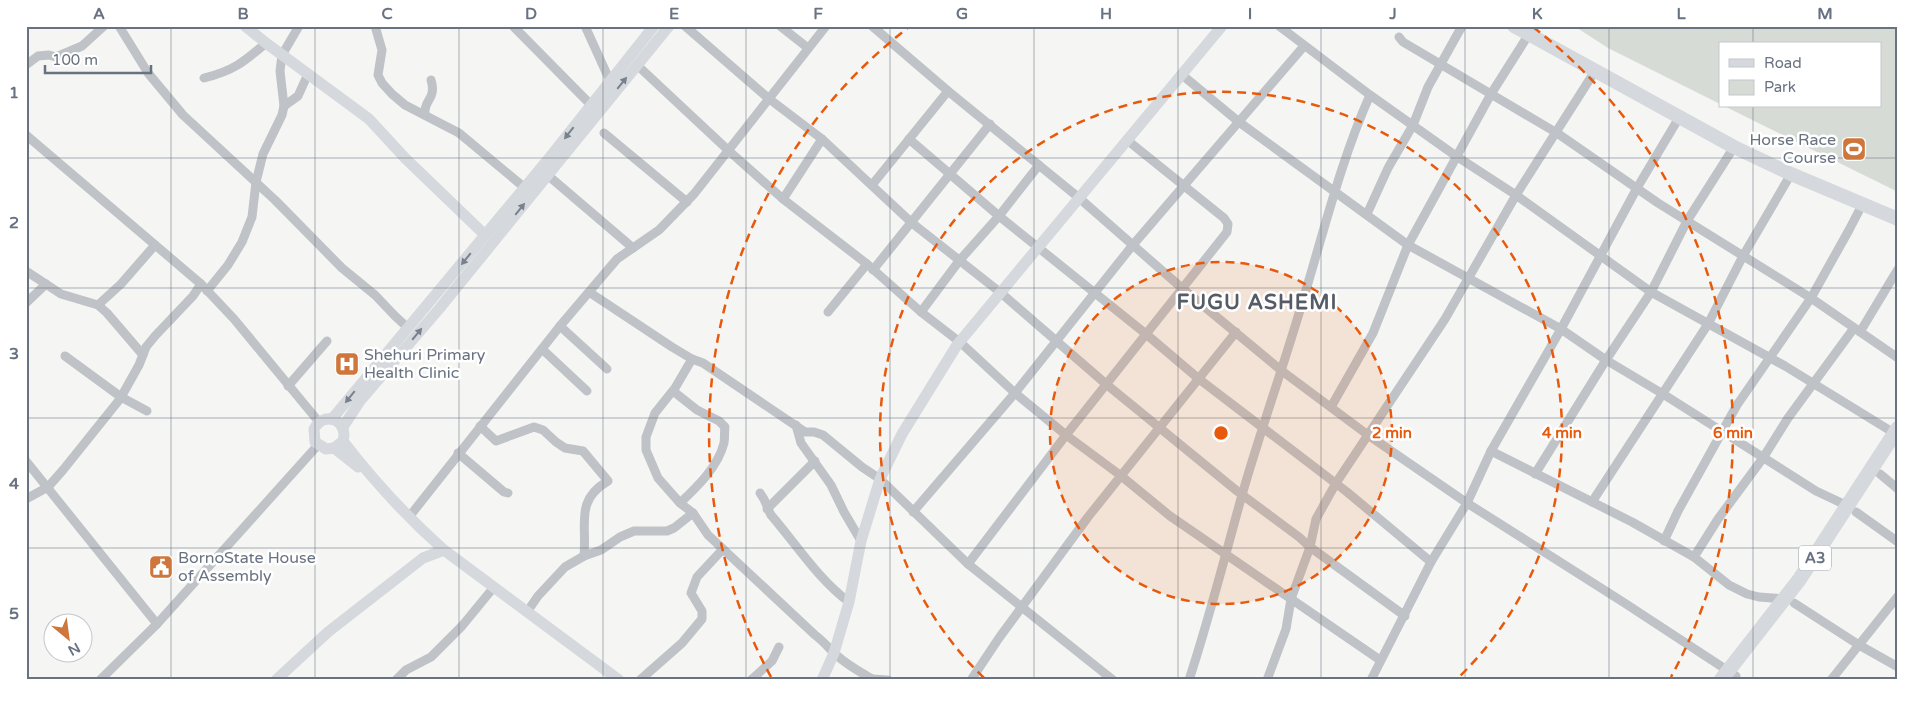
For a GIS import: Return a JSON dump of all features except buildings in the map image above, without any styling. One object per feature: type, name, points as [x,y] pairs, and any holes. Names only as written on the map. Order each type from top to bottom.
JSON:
[{"type":"highway","name":"A3","points":[[1852,509],[1880,474],[1897,436]]},
{"type":"highway","name":"A3","points":[[1729,677],[1790,601],[1852,509],[1897,436]]},
{"type":"main road","points":[[245,26],[266,44],[369,119],[405,158],[485,235]]},
{"type":"main road","points":[[343,427],[364,396],[445,301],[544,172],[591,105],[654,26]]},
{"type":"main road","points":[[332,419],[525,188],[544,172],[637,65],[668,26]]},
{"type":"main road","points":[[822,680],[834,653],[849,602],[861,541],[880,479],[902,434],[957,346],[1078,197],[1222,26]]},
{"type":"main road","points":[[1514,26],[1530,30],[1776,158],[1898,211]]},
{"type":"main road","points":[[1530,30],[1595,71],[1734,147],[1791,174],[1898,219]]},
{"type":"main road","points":[[328,418],[340,423],[343,427],[344,432],[338,444],[326,449],[318,445],[313,433],[319,422],[328,418]]},
{"type":"main road","points":[[338,444],[444,550],[619,680]]},
{"type":"main road","points":[[423,558],[428,536]]},
{"type":"main road","points":[[276,680],[328,632],[423,558],[444,550]]},
{"type":"street","points":[[26,64],[38,56],[49,54],[56,57],[82,46],[104,26]]},
{"type":"street","points":[[119,26],[148,73],[183,115],[256,182],[342,268],[375,295],[408,328]]},
{"type":"street","points":[[26,499],[48,487],[63,470],[121,397],[155,336],[228,265],[242,242],[252,217],[256,182],[263,154],[278,126],[284,106],[280,71],[282,55],[299,26]]},
{"type":"street","points":[[375,26],[382,50],[378,75],[382,83],[405,105],[459,133],[525,188]]},
{"type":"street","points":[[514,26],[591,105]]},
{"type":"street","points":[[685,26],[768,98],[822,139],[912,224],[1001,293],[1106,384],[1242,495],[1405,616]]},
{"type":"street","points":[[780,26],[808,48]]},
{"type":"street","points":[[409,517],[560,326],[618,259],[659,230],[687,202],[826,26]]},
{"type":"street","points":[[872,26],[948,92],[1078,197],[1132,246],[1282,371],[1368,435],[1467,502],[1615,596],[1729,677]]},
{"type":"street","points":[[1279,26],[1370,95],[1602,255],[1651,292],[1813,383],[1897,436]]},
{"type":"street","points":[[1367,214],[1388,168],[1413,125],[1428,87],[1462,26]]},
{"type":"street","points":[[587,28],[610,81]]},
{"type":"street","points":[[1331,407],[1373,333],[1408,244],[1491,94],[1530,30]]},
{"type":"street","points":[[1398,37],[1440,65],[1557,133],[1658,203],[1811,298],[1898,358]]},
{"type":"street","points":[[204,78],[237,67],[266,44]]},
{"type":"street","points":[[913,512],[1015,393],[1132,246],[1304,46]]},
{"type":"street","points":[[637,65],[783,199],[870,267],[921,312],[961,342],[1015,393],[1066,435],[1120,475],[1170,516],[1380,660]]},
{"type":"street","points":[[1267,680],[1286,630],[1291,599],[1310,547],[1316,519],[1336,483],[1440,326],[1516,195],[1595,71]]},
{"type":"street","points":[[284,106],[298,96],[308,74]]},
{"type":"street","points":[[1181,74],[1239,122],[1408,244],[1561,329],[1606,360],[1816,491],[1852,509],[1898,542]]},
{"type":"street","points":[[425,115],[434,92],[430,80]]},
{"type":"street","points":[[872,185],[948,92]]},
{"type":"street","points":[[1189,680],[1242,495],[1282,371],[1334,192],[1356,126],[1370,95]]},
{"type":"street","points":[[1371,680],[1431,562],[1467,502],[1491,451],[1561,329],[1637,188],[1680,116]]},
{"type":"street","points":[[828,312],[912,224],[990,124]]},
{"type":"street","points":[[604,133],[687,202]]},
{"type":"street","points":[[26,135],[204,287],[234,319],[319,422]]},
{"type":"street","points":[[783,199],[822,139]]},
{"type":"street","points":[[909,139],[999,216],[1096,293],[1199,379],[1336,483],[1431,562]]},
{"type":"street","points":[[968,564],[1066,435],[1227,232],[1228,224],[1224,218],[1183,187],[1127,140]]},
{"type":"street","points":[[1535,474],[1651,292],[1687,221],[1734,147]]},
{"type":"street","points":[[921,312],[960,260],[999,216],[1039,165]]},
{"type":"street","points":[[544,172],[633,248]]},
{"type":"street","points":[[1592,502],[1708,324],[1743,256],[1791,174]]},
{"type":"street","points":[[1664,541],[1682,504],[1737,405],[1811,298],[1862,205]]},
{"type":"street","points":[[98,305],[121,284],[155,245]]},
{"type":"street","points":[[1694,557],[1718,519],[1763,458],[1788,418],[1813,383],[1857,330],[1898,269]]},
{"type":"street","points":[[26,271],[60,294],[98,305],[143,355]]},
{"type":"street","points":[[26,303],[46,284]]},
{"type":"street","points":[[589,292],[692,359],[703,363],[805,432],[823,435],[880,479],[968,564],[1112,680]]},
{"type":"street","points":[[560,326],[606,369]]},
{"type":"street","points":[[971,680],[1022,607],[1120,475],[1236,332]]},
{"type":"street","points":[[288,386],[327,341]]},
{"type":"street","points":[[542,349],[587,391]]},
{"type":"street","points":[[65,356],[121,397],[147,411]]},
{"type":"street","points":[[692,359],[673,391],[655,413],[646,437],[646,450],[658,478],[680,503],[693,513],[708,535],[816,636],[826,643],[834,653],[862,674],[873,679],[888,680]]},
{"type":"street","points":[[673,391],[697,410],[719,421],[725,427],[724,442],[717,457],[705,477],[680,503]]},
{"type":"street","points":[[796,425],[801,443],[831,485],[861,541]]},
{"type":"street","points":[[480,426],[496,440],[534,427],[539,428],[565,448],[582,451],[608,481],[594,491],[586,502],[584,556]]},
{"type":"street","points":[[100,680],[157,624],[318,445]]},
{"type":"street","points":[[1491,451],[1632,522],[1694,557],[1729,585],[1758,597],[1790,601],[1859,645],[1898,667]]},
{"type":"street","points":[[458,453],[504,492],[508,493]]},
{"type":"street","points":[[26,461],[157,624]]},
{"type":"street","points":[[768,509],[815,461]]},
{"type":"street","points":[[1880,474],[1898,489]]},
{"type":"street","points":[[760,493],[767,503],[768,509],[799,550],[840,596],[849,602]]},
{"type":"street","points":[[527,612],[538,596],[565,567],[584,556],[601,550],[620,537],[634,531],[667,531],[674,528],[693,513]]},
{"type":"street","points":[[640,680],[682,643],[702,619],[702,611],[691,593],[698,577],[723,549]]},
{"type":"street","points":[[396,680],[406,670],[431,657],[462,626],[494,587]]},
{"type":"street","points":[[1832,680],[1898,596]]},
{"type":"street","points":[[751,680],[772,661],[779,647]]},
{"type":"green space","name":"Horse Race Course","points":[[1574,26],[1898,26],[1898,192],[1728,108],[1882,108],[1882,42],[1719,42],[1719,104],[1608,48]]},
{"type":"place","name":"Horse Race Course","points":[[1854,149]]},
{"type":"place","name":"Shehuri Primary Health Clinic","points":[[347,364]]},
{"type":"place","name":"BornoState House of Assembly","points":[[161,567]]},
{"type":"district","name":"FUGU ASHEMI","points":[[1257,302]]}]
